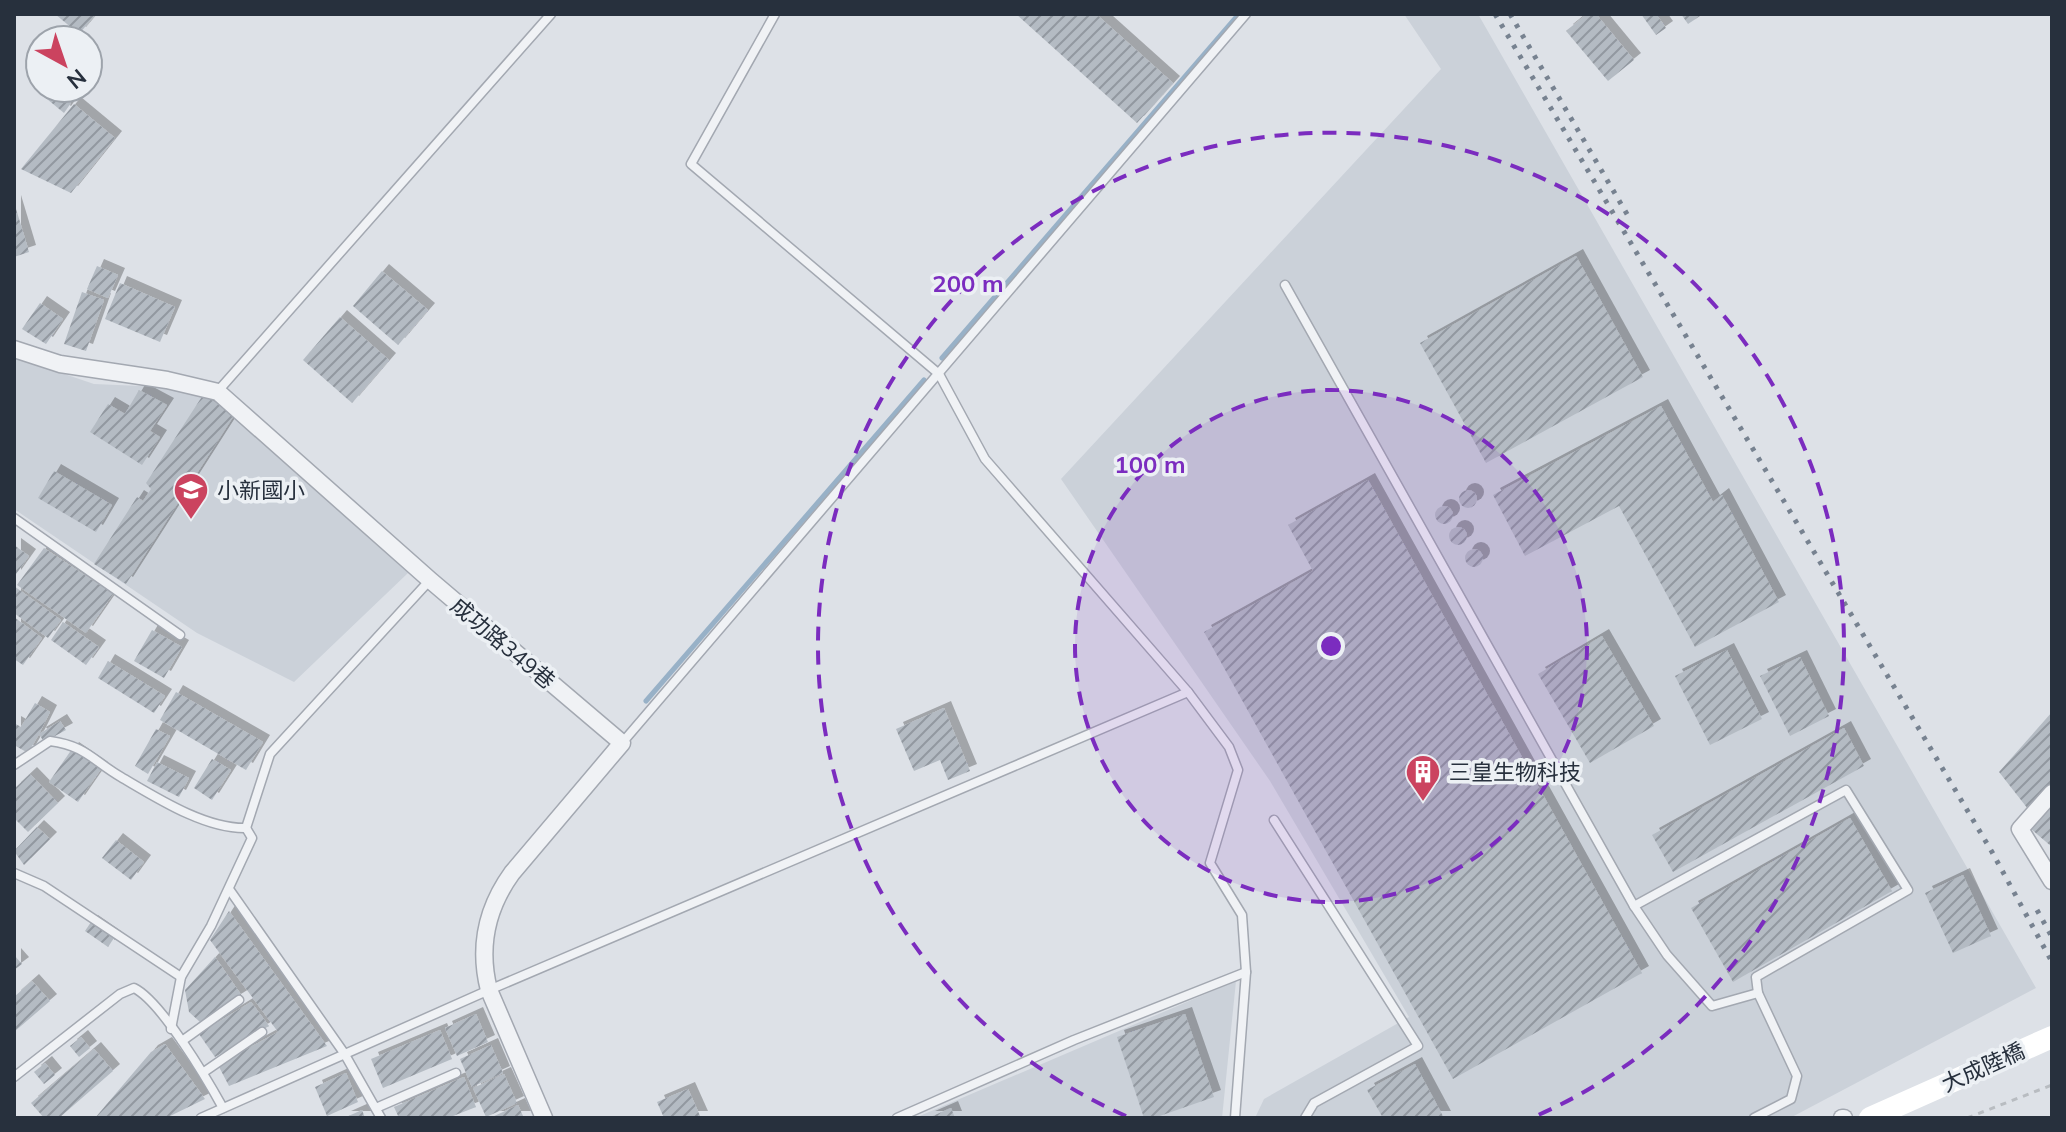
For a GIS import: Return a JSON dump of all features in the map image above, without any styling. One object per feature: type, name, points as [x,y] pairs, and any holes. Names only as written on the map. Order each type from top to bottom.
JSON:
[{"type":"main road","name":"大成陸橋","points":[[1870,1118],[2052,1037]]},
{"type":"street","name":"成功路349巷","points":[[14,349],[60,364],[167,380],[218,392],[430,580],[622,743]]},
{"type":"street","points":[[544,1118],[489,990],[484,971],[485,927],[501,889],[622,743]]},
{"type":"street","points":[[2052,793],[2020,829],[2052,881]]},
{"type":"lane","points":[[218,392],[551,14]]},
{"type":"lane","points":[[775,14],[691,164],[939,374],[985,459],[1188,692],[1229,747],[1238,770],[1210,863],[1242,915],[1246,972],[1235,1118]]},
{"type":"lane","points":[[622,743],[1246,14]]},
{"type":"lane","points":[[1285,285],[1634,906],[1667,955],[1712,1006],[1758,993]]},
{"type":"lane","points":[[14,518],[180,635]]},
{"type":"lane","points":[[171,1030],[181,977],[229,889],[252,838],[246,828],[270,754],[430,580]]},
{"type":"lane","points":[[201,1118],[489,990],[1188,692]]},
{"type":"lane","points":[[14,765],[50,741],[76,745],[119,776],[178,807],[226,828],[246,828]]},
{"type":"lane","points":[[1634,906],[1846,790],[1908,890],[1756,977],[1758,993],[1797,1076],[1791,1099],[1754,1118]]},
{"type":"lane","points":[[1274,820],[1418,1046],[1314,1103],[1305,1118]]},
{"type":"lane","points":[[14,873],[44,886],[181,977]]},
{"type":"lane","points":[[229,889],[344,1053],[381,1118]]},
{"type":"lane","points":[[897,1118],[1074,1040],[1246,972]]},
{"type":"lane","points":[[14,1077],[120,994],[134,988],[149,995],[171,1030],[204,1072],[223,1108]]},
{"type":"lane","points":[[182,1041],[239,1000]]},
{"type":"lane","points":[[204,1072],[262,1032]]},
{"type":"lane","points":[[376,1108],[456,1073]]},
{"type":"path","points":[[1967,1118],[2052,1085]]},
{"type":"shaded area","points":[[1404,14],[1478,14],[2036,988],[1790,1118],[1255,1118],[1264,1099],[1409,1017],[1270,781],[1061,479],[1441,69]]},
{"type":"shaded area","name":"小新國小","points":[[14,357],[94,384],[187,388],[215,396],[408,573],[294,682],[197,633],[14,509]]},
{"type":"shaded area","points":[[1236,981],[1222,1118],[915,1118]]},
{"type":"building","points":[[55,14],[96,14],[88,24],[67,24]]},
{"type":"building","points":[[1016,14],[1096,14],[1173,83],[1137,123]]},
{"type":"building","points":[[1587,14],[1596,14],[1634,60],[1608,81],[1566,31]]},
{"type":"building","points":[[1641,14],[1656,14],[1666,28],[1656,35]]},
{"type":"building","points":[[1681,14],[1703,14],[1688,24]]},
{"type":"building","points":[[53,104],[70,104],[64,113]]},
{"type":"building","points":[[74,104],[115,138],[71,193],[21,169]]},
{"type":"building","points":[[14,202],[29,252],[14,257]]},
{"type":"building","points":[[1576,256],[1643,377],[1486,463],[1420,343]]},
{"type":"building","points":[[97,266],[118,275],[108,298],[87,289]]},
{"type":"building","points":[[382,271],[428,310],[398,345],[353,306]]},
{"type":"building","points":[[120,283],[175,307],[160,342],[105,319]]},
{"type":"building","points":[[82,292],[104,300],[86,351],[64,344]]},
{"type":"building","points":[[40,303],[63,319],[46,344],[22,329]]},
{"type":"building","points":[[340,317],[389,360],[352,403],[303,360]]},
{"type":"building","points":[[139,390],[167,405],[150,431],[160,437],[142,465],[90,432],[108,404],[125,414]]},
{"type":"building","points":[[203,395],[235,414],[126,584],[94,564],[137,497],[143,501],[151,489],[146,483]]},
{"type":"building","points":[[1661,406],[1713,502],[1722,495],[1779,602],[1695,647],[1619,506],[1525,556],[1493,495]]},
{"type":"building","points":[[54,471],[112,505],[96,532],[38,498]]},
{"type":"building","name":"三皇生物科技","points":[[1368,480],[1642,973],[1453,1079],[1204,632],[1313,571],[1288,525]]},
{"type":"building","points":[[1464,490],[1472,490],[1477,499],[1475,506],[1464,508],[1459,503],[1459,495]]},
{"type":"building","points":[[1440,506],[1448,506],[1453,515],[1451,522],[1440,524],[1435,519],[1435,511]]},
{"type":"building","points":[[1454,527],[1462,527],[1467,536],[1465,543],[1454,545],[1449,540],[1449,532]]},
{"type":"building","points":[[14,545],[29,556],[14,577]]},
{"type":"building","points":[[44,548],[113,594],[86,633],[17,585]]},
{"type":"building","points":[[1470,549],[1478,549],[1483,558],[1481,565],[1470,567],[1465,562],[1465,554]]},
{"type":"building","points":[[14,586],[61,620],[48,638],[14,613]]},
{"type":"building","points":[[14,617],[42,638],[23,665],[14,659]]},
{"type":"building","points":[[63,622],[99,647],[86,665],[51,640]]},
{"type":"building","points":[[152,630],[182,647],[164,678],[134,661]]},
{"type":"building","points":[[1602,636],[1654,726],[1590,763],[1538,674]]},
{"type":"building","points":[[1727,650],[1762,719],[1710,745],[1675,676]]},
{"type":"building","points":[[1800,657],[1829,716],[1790,736],[1760,676]]},
{"type":"building","points":[[108,661],[165,696],[154,713],[98,678]]},
{"type":"building","points":[[176,692],[263,742],[246,770],[160,720]]},
{"type":"building","points":[[35,703],[50,712],[28,753],[14,745],[14,723],[21,727]]},
{"type":"building","points":[[944,708],[970,771],[948,780],[940,760],[914,771],[896,729]]},
{"type":"building","points":[[2052,712],[2052,782],[2028,809],[1999,772]]},
{"type":"building","points":[[60,721],[66,730],[44,742],[39,734]]},
{"type":"building","points":[[1844,728],[1864,766],[1673,872],[1652,835]]},
{"type":"building","points":[[156,729],[170,736],[148,774],[135,766]]},
{"type":"building","points":[[72,749],[101,769],[78,802],[49,782]]},
{"type":"building","points":[[212,759],[231,770],[212,800],[194,788]]},
{"type":"building","points":[[157,762],[189,778],[179,797],[147,781]]},
{"type":"building","points":[[30,774],[58,803],[28,832],[14,818],[14,789]]},
{"type":"building","points":[[2052,806],[2052,847],[2031,829]]},
{"type":"building","points":[[1850,818],[1892,891],[1733,982],[1691,908]]},
{"type":"building","points":[[37,827],[50,839],[24,865],[14,851]]},
{"type":"building","points":[[116,840],[144,862],[131,880],[102,858]]},
{"type":"building","points":[[1963,875],[1991,936],[1953,953],[1925,893]]},
{"type":"building","points":[[229,911],[327,1046],[229,1086],[218,1065],[278,1032],[210,940]]},
{"type":"building","points":[[91,922],[114,938],[108,947],[85,931]]},
{"type":"building","points":[[14,955],[22,964],[14,970]]},
{"type":"building","points":[[215,957],[242,996],[200,1022],[189,1012],[185,990]]},
{"type":"building","points":[[32,981],[50,1001],[14,1032],[14,997]]},
{"type":"building","points":[[251,1002],[269,1026],[215,1057],[199,1034]]},
{"type":"building","points":[[476,1014],[488,1042],[457,1056],[445,1028]]},
{"type":"building","points":[[1185,1014],[1214,1097],[1154,1118],[1144,1118],[1117,1037]]},
{"type":"building","points":[[440,1030],[452,1059],[383,1088],[371,1059]]},
{"type":"building","points":[[81,1037],[90,1048],[79,1057],[70,1046]]},
{"type":"building","points":[[165,1044],[205,1099],[166,1118],[95,1118],[151,1052]]},
{"type":"building","points":[[491,1045],[503,1073],[472,1087],[460,1059]]},
{"type":"building","points":[[94,1049],[113,1071],[59,1118],[44,1118],[31,1103]]},
{"type":"building","points":[[45,1063],[55,1075],[44,1084],[34,1072]]},
{"type":"building","points":[[1415,1064],[1444,1118],[1383,1118],[1367,1090]]},
{"type":"building","points":[[346,1073],[358,1102],[327,1116],[315,1087]]},
{"type":"building","points":[[504,1074],[517,1103],[486,1117],[473,1088]]},
{"type":"building","points":[[464,1077],[476,1107],[448,1118],[399,1118],[394,1107]]},
{"type":"building","points":[[688,1089],[701,1118],[664,1118],[657,1102]]},
{"type":"building","points":[[518,1105],[524,1118],[490,1118]]},
{"type":"building","points":[[951,1108],[955,1118],[928,1118]]},
{"type":"building","points":[[362,1110],[365,1118],[344,1118]]},
{"type":"waterway","points":[[942,358],[1239,14]]},
{"type":"waterway","points":[[646,701],[924,380]]},
{"type":"railway","points":[[1495,14],[1992,852],[2052,962]]},
{"type":"railway","points":[[1510,14],[1631,221]]},
{"type":"railway","points":[[2037,910],[2052,937]]},
{"type":"place","name":"小新國小","points":[[191,521]]},
{"type":"place","name":"三皇生物科技","points":[[1423,803]]}]
